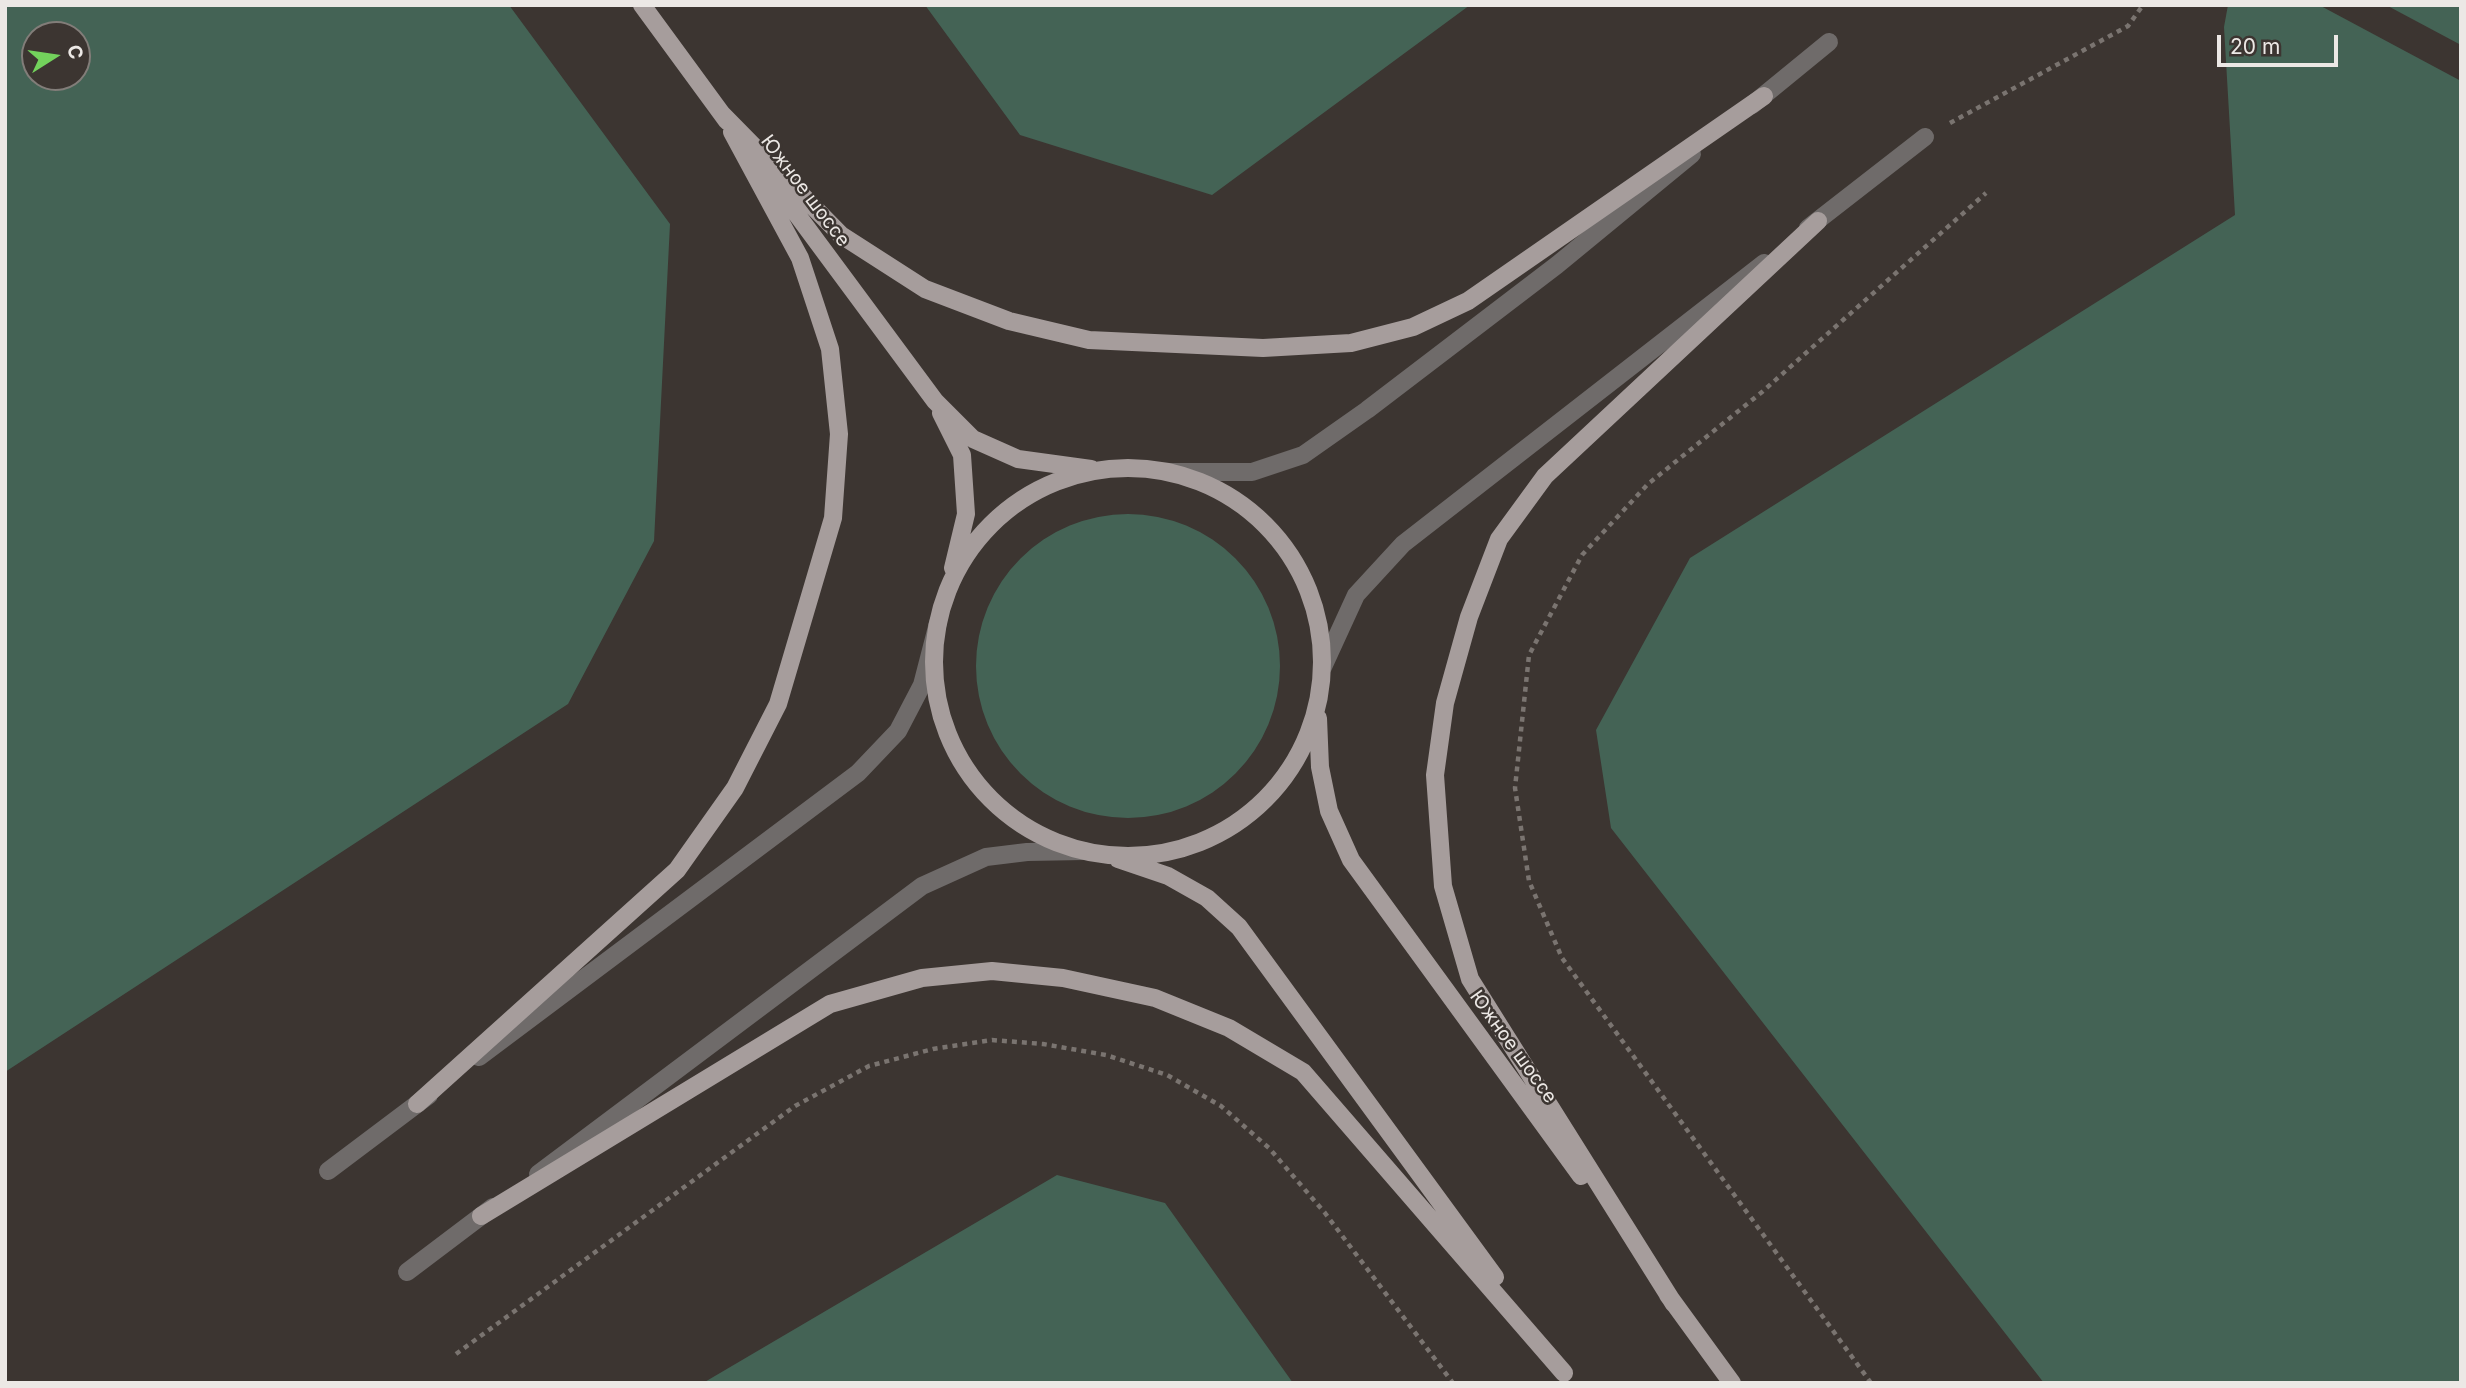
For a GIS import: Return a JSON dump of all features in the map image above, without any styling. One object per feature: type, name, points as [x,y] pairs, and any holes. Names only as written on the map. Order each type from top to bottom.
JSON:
[{"type":"main road","name":"Южное шоссе","points":[[642,5],[935,401],[974,439],[1018,459],[1096,470]]},
{"type":"main road","points":[[722,114],[841,235],[925,289],[1009,321],[1088,340],[1263,348],[1351,343],[1413,327],[1468,301],[1764,96]]},
{"type":"main road","points":[[417,1104],[677,870],[735,788],[778,704],[833,518],[839,434],[830,349],[800,258],[722,114]]},
{"type":"main road","points":[[1674,1304],[1470,979],[1443,886],[1435,775],[1445,703],[1469,617],[1499,539],[1545,476],[1818,221]]},
{"type":"main road","name":"Южное шоссе","points":[[935,401],[962,456],[965,514],[949,588],[938,623],[934,673],[944,722],[965,767],[997,805],[1038,834],[1168,876],[1206,898],[1239,928],[1568,1378]]},
{"type":"main road","name":"Южное шоссе","points":[[949,588],[973,545],[1007,510],[1049,484],[1096,470],[1134,467],[1171,472],[1233,497],[1282,542],[1314,601],[1324,667],[1317,711],[1320,767],[1329,811],[1351,860],[1732,1383]]},
{"type":"main road","name":"Южное шоссе","points":[[1104,855],[1160,854],[1213,838],[1260,806],[1295,763],[1317,711]]},
{"type":"main road","points":[[481,1216],[830,1004],[922,978],[992,971],[1063,978],[1168,1003],[1229,1028],[1303,1072],[1568,1378]]},
{"type":"street","points":[[1171,472],[1252,472],[1303,455],[1367,410],[1557,265],[1829,42]]},
{"type":"street","points":[[1324,667],[1356,595],[1403,544],[1925,137]]},
{"type":"street","points":[[328,1171],[858,773],[898,731],[922,685],[938,623]]},
{"type":"street","points":[[407,1272],[922,886],[986,858],[1027,852],[1084,851]]},
{"type":"path","points":[[1925,137],[2128,26],[2143,5]]},
{"type":"path","points":[[1871,1383],[1562,958],[1529,881],[1515,788],[1530,654],[1582,555],[1648,484],[1762,392],[1986,193]]},
{"type":"path","points":[[456,1354],[795,1106],[869,1066],[933,1048],[992,1040],[1043,1044],[1106,1055],[1167,1075],[1221,1106],[1269,1148],[1325,1213],[1453,1383]]},
{"type":"green space","points":[[5,5],[509,5],[670,224],[654,541],[568,704],[5,1072]]},
{"type":"green space","points":[[925,5],[1470,5],[1212,195],[1020,135]]},
{"type":"green space","points":[[2228,5],[2319,5],[2461,81],[2461,1383],[2044,1383],[1611,828],[1596,730],[1690,558],[2235,215],[2224,27]]},
{"type":"green space","points":[[2386,5],[2461,5],[2461,45]]},
{"type":"green space","points":[[1128,514],[1158,517],[1186,526],[1212,540],[1235,559],[1254,582],[1268,608],[1277,636],[1280,666],[1277,696],[1268,724],[1254,750],[1235,773],[1212,792],[1186,806],[1158,815],[1128,818],[1098,815],[1070,806],[1044,792],[1021,773],[1002,750],[988,724],[979,696],[976,666],[979,636],[988,608],[1002,582],[1021,559],[1044,540],[1070,526],[1098,517]]},
{"type":"green space","points":[[1057,1175],[1165,1203],[1293,1383],[703,1383]]}]
